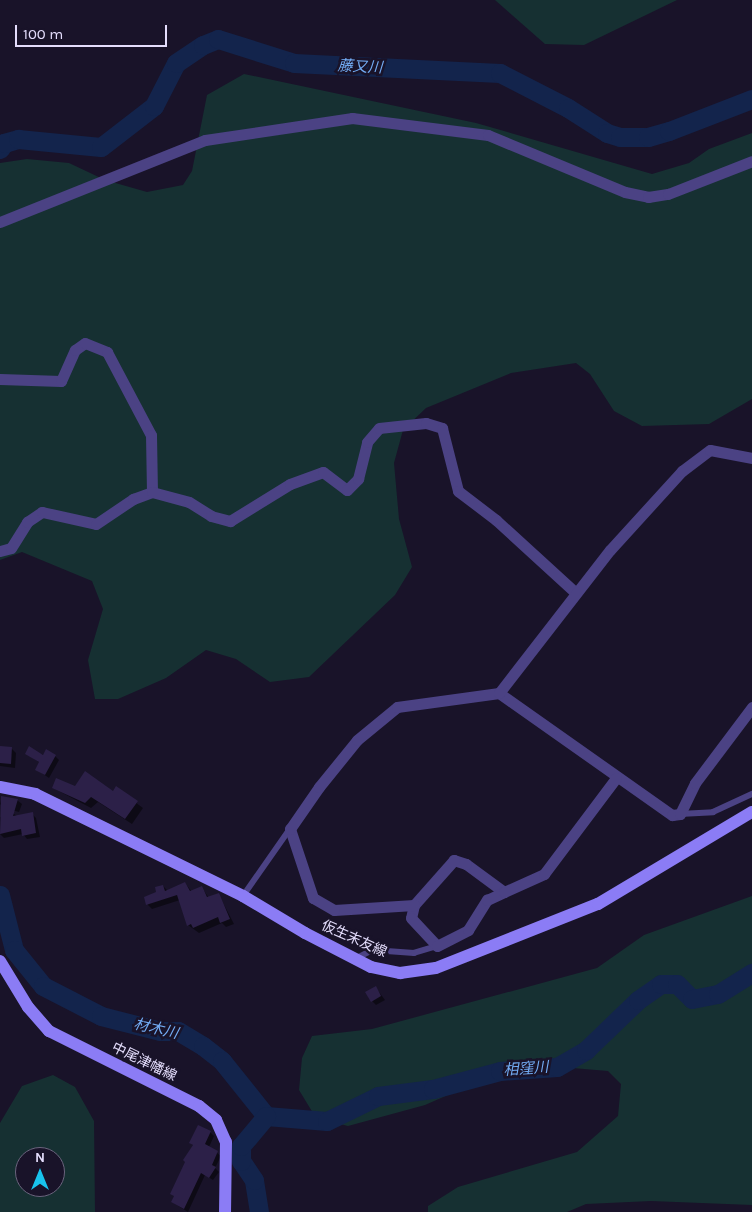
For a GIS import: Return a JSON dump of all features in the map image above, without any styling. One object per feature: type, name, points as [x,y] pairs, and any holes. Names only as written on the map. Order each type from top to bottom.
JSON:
[{"type":"main road","name":"仮生末友線","points":[[0,787],[35,794],[243,896],[371,967],[400,973],[436,968],[598,904],[752,812]]},
{"type":"main road","name":"中尾津幡線","points":[[0,961],[28,1007],[49,1031],[199,1106],[216,1120],[226,1142],[225,1212]]},
{"type":"street","points":[[0,222],[205,140],[352,118],[488,135],[625,192],[648,198],[668,194],[752,161]]},
{"type":"street","points":[[0,379],[61,381],[75,350],[85,343],[107,352],[151,435],[152,492]]},
{"type":"street","points":[[0,551],[12,548],[27,522],[42,512],[96,524],[133,498],[152,492],[189,502],[211,516],[230,521],[290,484],[322,472],[347,490],[358,479],[367,442],[379,428],[426,423],[442,428],[458,491],[496,520],[576,594]]},
{"type":"street","points":[[499,693],[610,550],[682,471],[710,450],[752,458]]},
{"type":"street","points":[[414,905],[334,910],[313,898],[290,829],[357,740],[397,707],[499,693],[616,778],[672,814],[680,814],[695,783],[752,707]]},
{"type":"street","points":[[504,892],[466,864],[454,860],[414,905],[411,918],[437,946],[468,930],[487,900],[544,874],[616,778]]},
{"type":"lane","points":[[680,814],[713,812],[752,794]]},
{"type":"lane","points":[[243,896],[290,829]]},
{"type":"lane","points":[[355,959],[373,950],[414,953],[437,946]]},
{"type":"green space","points":[[495,0],[677,0],[584,45],[545,44]]},
{"type":"green space","points":[[244,74],[476,123],[652,174],[689,163],[709,149],[752,133],[752,399],[709,424],[642,426],[614,411],[590,374],[576,363],[511,373],[426,408],[403,430],[394,463],[399,519],[412,567],[395,595],[309,677],[270,682],[236,659],[206,650],[166,678],[118,699],[95,699],[88,660],[103,609],[92,581],[22,552],[0,560],[0,163],[27,159],[69,163],[105,180],[147,192],[183,185],[192,171],[207,95]]},
{"type":"green space","points":[[752,896],[752,1205],[651,1201],[586,1204],[567,1212],[428,1212],[428,1206],[458,1187],[577,1152],[618,1116],[621,1084],[608,1071],[537,1065],[505,1070],[425,1105],[348,1126],[316,1118],[299,1090],[302,1058],[312,1036],[372,1029],[597,968],[644,935]]},
{"type":"green space","points":[[53,1075],[75,1087],[94,1121],[95,1212],[0,1212],[0,1123],[22,1086]]},
{"type":"building","points":[[0,746],[12,747],[11,764],[0,763]]},
{"type":"building","points":[[29,746],[43,755],[46,749],[56,755],[45,775],[35,770],[39,762],[25,754]]},
{"type":"building","points":[[85,771],[113,791],[116,786],[138,801],[125,819],[91,797],[85,803],[52,788],[56,778],[75,786]]},
{"type":"building","points":[[1,796],[18,799],[13,816],[33,812],[36,833],[22,836],[21,829],[0,834]]},
{"type":"building","points":[[185,882],[190,891],[202,886],[207,897],[219,893],[230,919],[220,923],[218,917],[193,928],[191,924],[187,926],[177,895],[146,905],[144,897],[156,892],[155,887],[163,885],[165,891]]},
{"type":"building","points":[[376,986],[381,996],[371,1002],[365,992]]},
{"type":"building","points":[[198,1125],[211,1131],[205,1144],[218,1151],[212,1165],[216,1167],[209,1178],[201,1173],[184,1209],[171,1202],[174,1196],[170,1194],[185,1162],[183,1160],[193,1145],[189,1143]]},
{"type":"waterway","name":"藤又川","points":[[0,149],[4,143],[18,139],[101,147],[154,106],[176,63],[203,45],[218,39],[294,63],[500,73],[568,108],[607,133],[620,137],[648,137],[669,131],[752,99]]},
{"type":"waterway","name":"材木川","points":[[0,895],[14,950],[43,986],[101,1016],[160,1031],[178,1031],[203,1046],[222,1061],[266,1116]]},
{"type":"waterway","name":"相窪川","points":[[266,1116],[327,1121],[378,1096],[433,1089],[500,1071],[557,1067],[586,1050],[638,1000],[661,984],[677,984],[692,999],[718,994],[752,973]]},
{"type":"waterway","name":"材木川","points":[[259,1212],[254,1180],[241,1161],[241,1146],[266,1116]]}]
